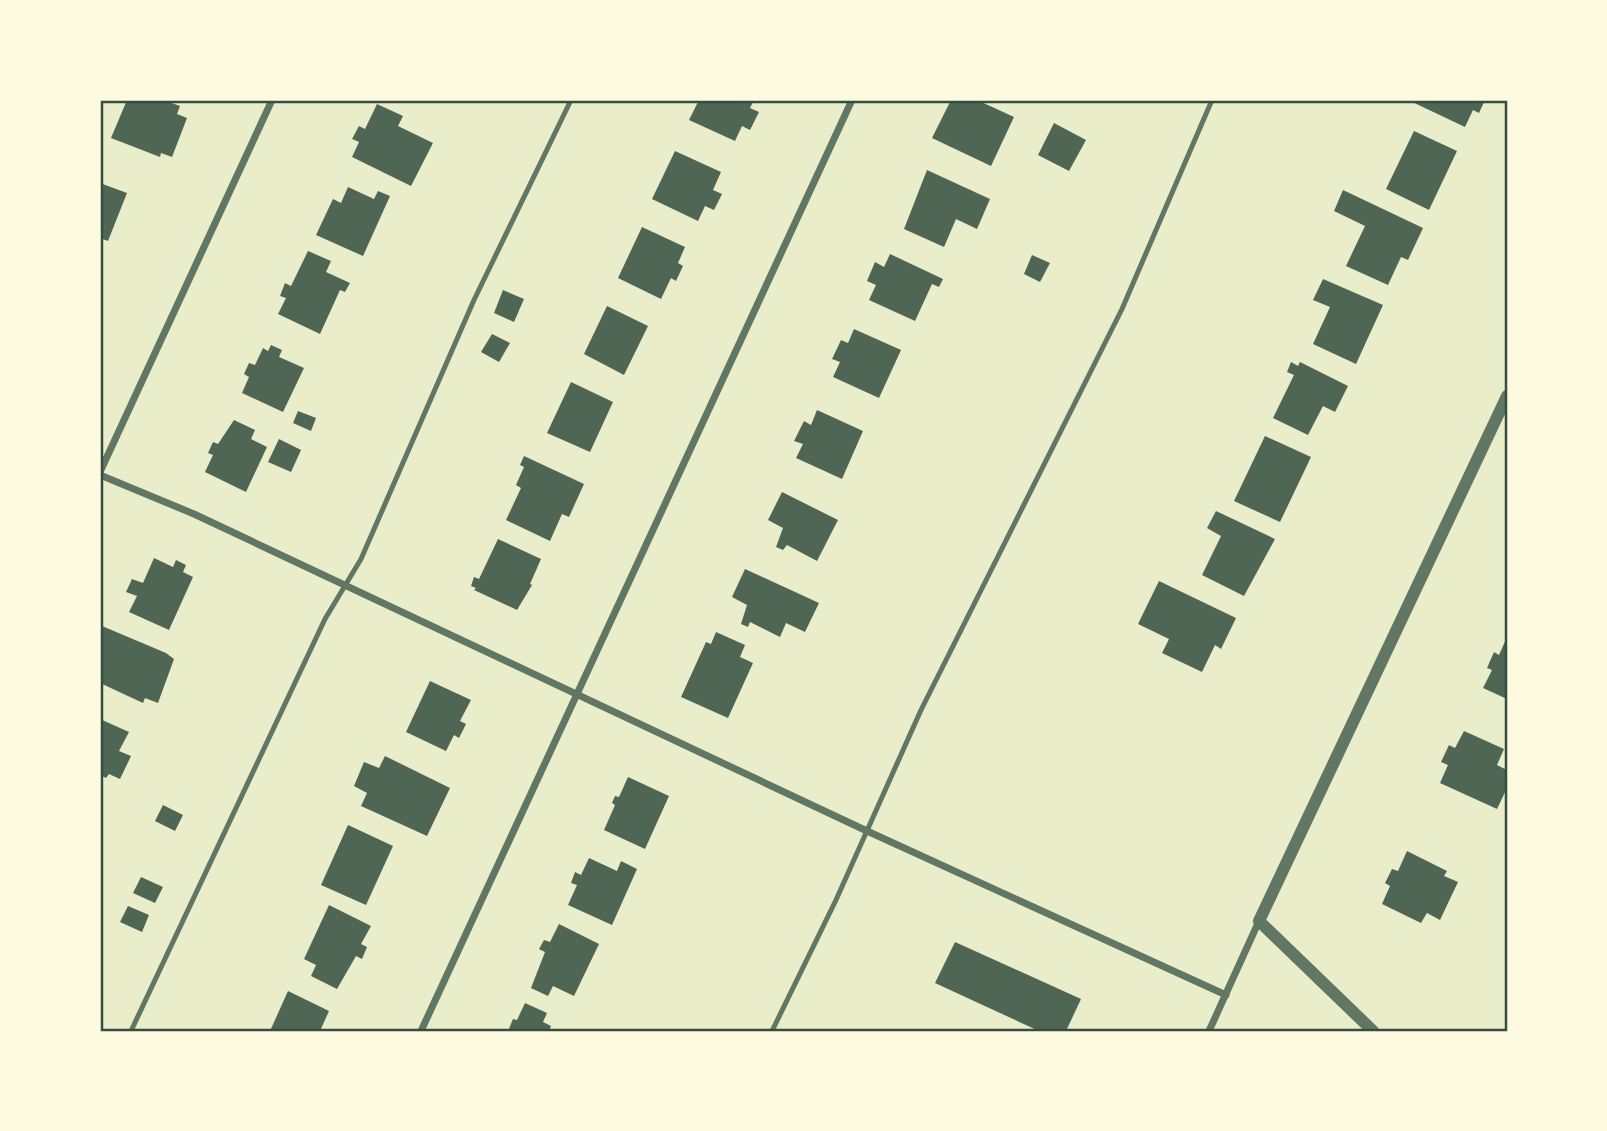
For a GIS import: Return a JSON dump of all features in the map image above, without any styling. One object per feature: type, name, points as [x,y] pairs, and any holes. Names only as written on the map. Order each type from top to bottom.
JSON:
[{"type":"street","points":[[272,100],[100,473],[194,514],[867,831],[1226,995]]},
{"type":"street","points":[[421,1031],[852,100]]},
{"type":"street","points":[[1209,1031],[1507,396]]},
{"type":"street","points":[[1259,921],[1373,1031]]},
{"type":"lane","points":[[131,1031],[285,702],[361,559],[474,300],[571,100]]},
{"type":"lane","points":[[772,1031],[921,710],[1122,309],[1212,100]]},
{"type":"building","points":[[127,100],[163,100],[180,106],[177,114],[187,118],[172,157],[161,153],[160,157],[111,138]]},
{"type":"building","points":[[699,100],[754,100],[750,108],[759,112],[750,130],[742,126],[735,141],[689,120]]},
{"type":"building","points":[[951,100],[977,100],[1014,117],[991,166],[932,138]]},
{"type":"building","points":[[1408,100],[1485,100],[1479,113],[1473,110],[1465,127]]},
{"type":"building","points":[[377,104],[403,116],[398,126],[433,143],[411,186],[352,157],[359,142],[352,139],[359,126],[365,129]]},
{"type":"building","points":[[1054,123],[1086,140],[1069,171],[1038,155]]},
{"type":"building","points":[[1414,131],[1457,151],[1429,210],[1386,189]]},
{"type":"building","points":[[675,151],[721,172],[713,190],[722,194],[714,210],[705,206],[698,221],[652,199]]},
{"type":"building","points":[[927,170],[990,199],[977,229],[956,219],[944,247],[904,229]]},
{"type":"building","points":[[100,183],[127,193],[108,241],[100,238]]},
{"type":"building","points":[[348,187],[374,199],[378,191],[390,196],[363,256],[316,235],[333,199],[341,203]]},
{"type":"building","points":[[1343,190],[1423,228],[1408,260],[1401,257],[1388,285],[1346,266],[1365,226],[1334,211]]},
{"type":"building","points":[[642,227],[685,247],[678,263],[683,266],[676,281],[671,278],[661,299],[618,278]]},
{"type":"building","points":[[308,251],[331,261],[326,272],[350,283],[345,292],[340,290],[320,334],[278,314],[286,298],[280,296],[285,283],[291,286]]},
{"type":"building","points":[[890,254],[943,279],[939,287],[932,284],[915,321],[869,300],[876,285],[867,281],[875,262],[884,267]]},
{"type":"building","points":[[1032,255],[1050,263],[1040,282],[1024,274]]},
{"type":"building","points":[[1323,279],[1383,305],[1356,364],[1313,344],[1330,307],[1313,300]]},
{"type":"building","points":[[503,290],[524,299],[514,322],[494,313]]},
{"type":"building","points":[[607,306],[648,326],[624,375],[584,354]]},
{"type":"building","points":[[854,329],[901,350],[879,398],[833,377],[840,362],[832,359],[841,340],[848,343]]},
{"type":"building","points":[[492,334],[510,343],[499,362],[481,352]]},
{"type":"building","points":[[271,345],[282,350],[279,357],[304,368],[283,412],[242,393],[249,377],[244,374],[249,363],[255,365],[263,348],[268,351]]},
{"type":"building","points":[[1291,362],[1298,366],[1300,362],[1348,386],[1335,412],[1323,406],[1308,435],[1273,418],[1294,375],[1287,372]]},
{"type":"building","points":[[571,382],[613,402],[590,452],[547,433]]},
{"type":"building","points":[[817,410],[863,431],[842,479],[796,458],[803,444],[794,441],[804,421],[811,425]]},
{"type":"building","points":[[298,411],[316,418],[311,431],[293,423]]},
{"type":"building","points":[[234,420],[255,430],[251,439],[267,447],[246,492],[205,472],[213,455],[208,453],[213,442],[218,444]]},
{"type":"building","points":[[1265,436],[1311,457],[1280,522],[1234,501]]},
{"type":"building","points":[[279,439],[301,450],[291,472],[268,462]]},
{"type":"building","points":[[524,456],[584,484],[569,517],[562,514],[550,541],[506,520],[521,488],[516,485],[524,467],[520,465]]},
{"type":"building","points":[[782,492],[838,520],[817,561],[787,545],[783,550],[776,547],[783,528],[768,520]]},
{"type":"building","points":[[1216,511],[1275,539],[1244,596],[1202,575],[1221,536],[1207,528]]},
{"type":"building","points":[[498,539],[541,559],[530,584],[532,585],[517,610],[474,590],[476,588],[471,586],[474,577],[479,579]]},
{"type":"building","points":[[154,558],[173,567],[176,560],[186,565],[183,572],[193,577],[169,630],[129,612],[137,596],[126,592],[132,579],[143,583]]},
{"type":"building","points":[[745,569],[819,603],[805,632],[786,623],[780,637],[750,622],[748,627],[741,624],[747,605],[732,597]]},
{"type":"building","points":[[1159,581],[1236,618],[1221,649],[1215,645],[1202,672],[1162,653],[1169,639],[1138,624]]},
{"type":"building","points":[[102,626],[166,653],[174,659],[158,703],[145,698],[143,703],[100,683]]},
{"type":"building","points":[[716,632],[745,645],[740,657],[753,663],[728,718],[681,697],[706,642],[711,644]]},
{"type":"building","points":[[1507,637],[1507,699],[1483,688],[1492,670],[1487,668],[1494,652],[1499,655]]},
{"type":"building","points":[[430,681],[471,700],[460,721],[466,724],[459,738],[454,735],[446,751],[406,732]]},
{"type":"building","points":[[100,719],[129,732],[119,751],[131,756],[120,779],[109,774],[106,778],[100,775]]},
{"type":"building","points":[[1464,731],[1504,749],[1497,765],[1507,770],[1507,788],[1497,809],[1440,783],[1448,765],[1441,762],[1449,745],[1455,748]]},
{"type":"building","points":[[385,756],[450,788],[427,836],[361,806],[367,793],[354,786],[364,762],[379,768]]},
{"type":"building","points":[[628,777],[669,796],[645,849],[604,830],[615,805],[612,803],[615,796],[619,797]]},
{"type":"building","points":[[163,805],[183,815],[175,831],[155,821]]},
{"type":"building","points":[[348,825],[393,846],[366,905],[321,885]]},
{"type":"building","points":[[1407,851],[1447,871],[1444,876],[1458,882],[1440,920],[1427,913],[1421,923],[1382,904],[1390,886],[1385,883],[1392,869],[1398,871]]},
{"type":"building","points":[[589,858],[617,871],[621,861],[637,869],[612,925],[568,905],[577,885],[571,883],[575,872],[581,875]]},
{"type":"building","points":[[141,877],[163,887],[155,903],[133,893]]},
{"type":"building","points":[[329,905],[371,926],[361,944],[367,947],[362,959],[356,956],[337,989],[311,976],[316,965],[304,959]]},
{"type":"building","points":[[128,906],[149,915],[142,932],[120,922]]},
{"type":"building","points":[[559,924],[599,944],[574,996],[553,986],[548,996],[531,988],[545,952],[539,949],[544,940],[550,942]]},
{"type":"building","points":[[955,942],[1081,999],[1066,1031],[1039,1031],[935,983]]},
{"type":"building","points":[[288,991],[329,1011],[320,1031],[270,1031]]},
{"type":"building","points":[[525,1003],[547,1013],[543,1022],[551,1026],[549,1031],[508,1031]]}]
